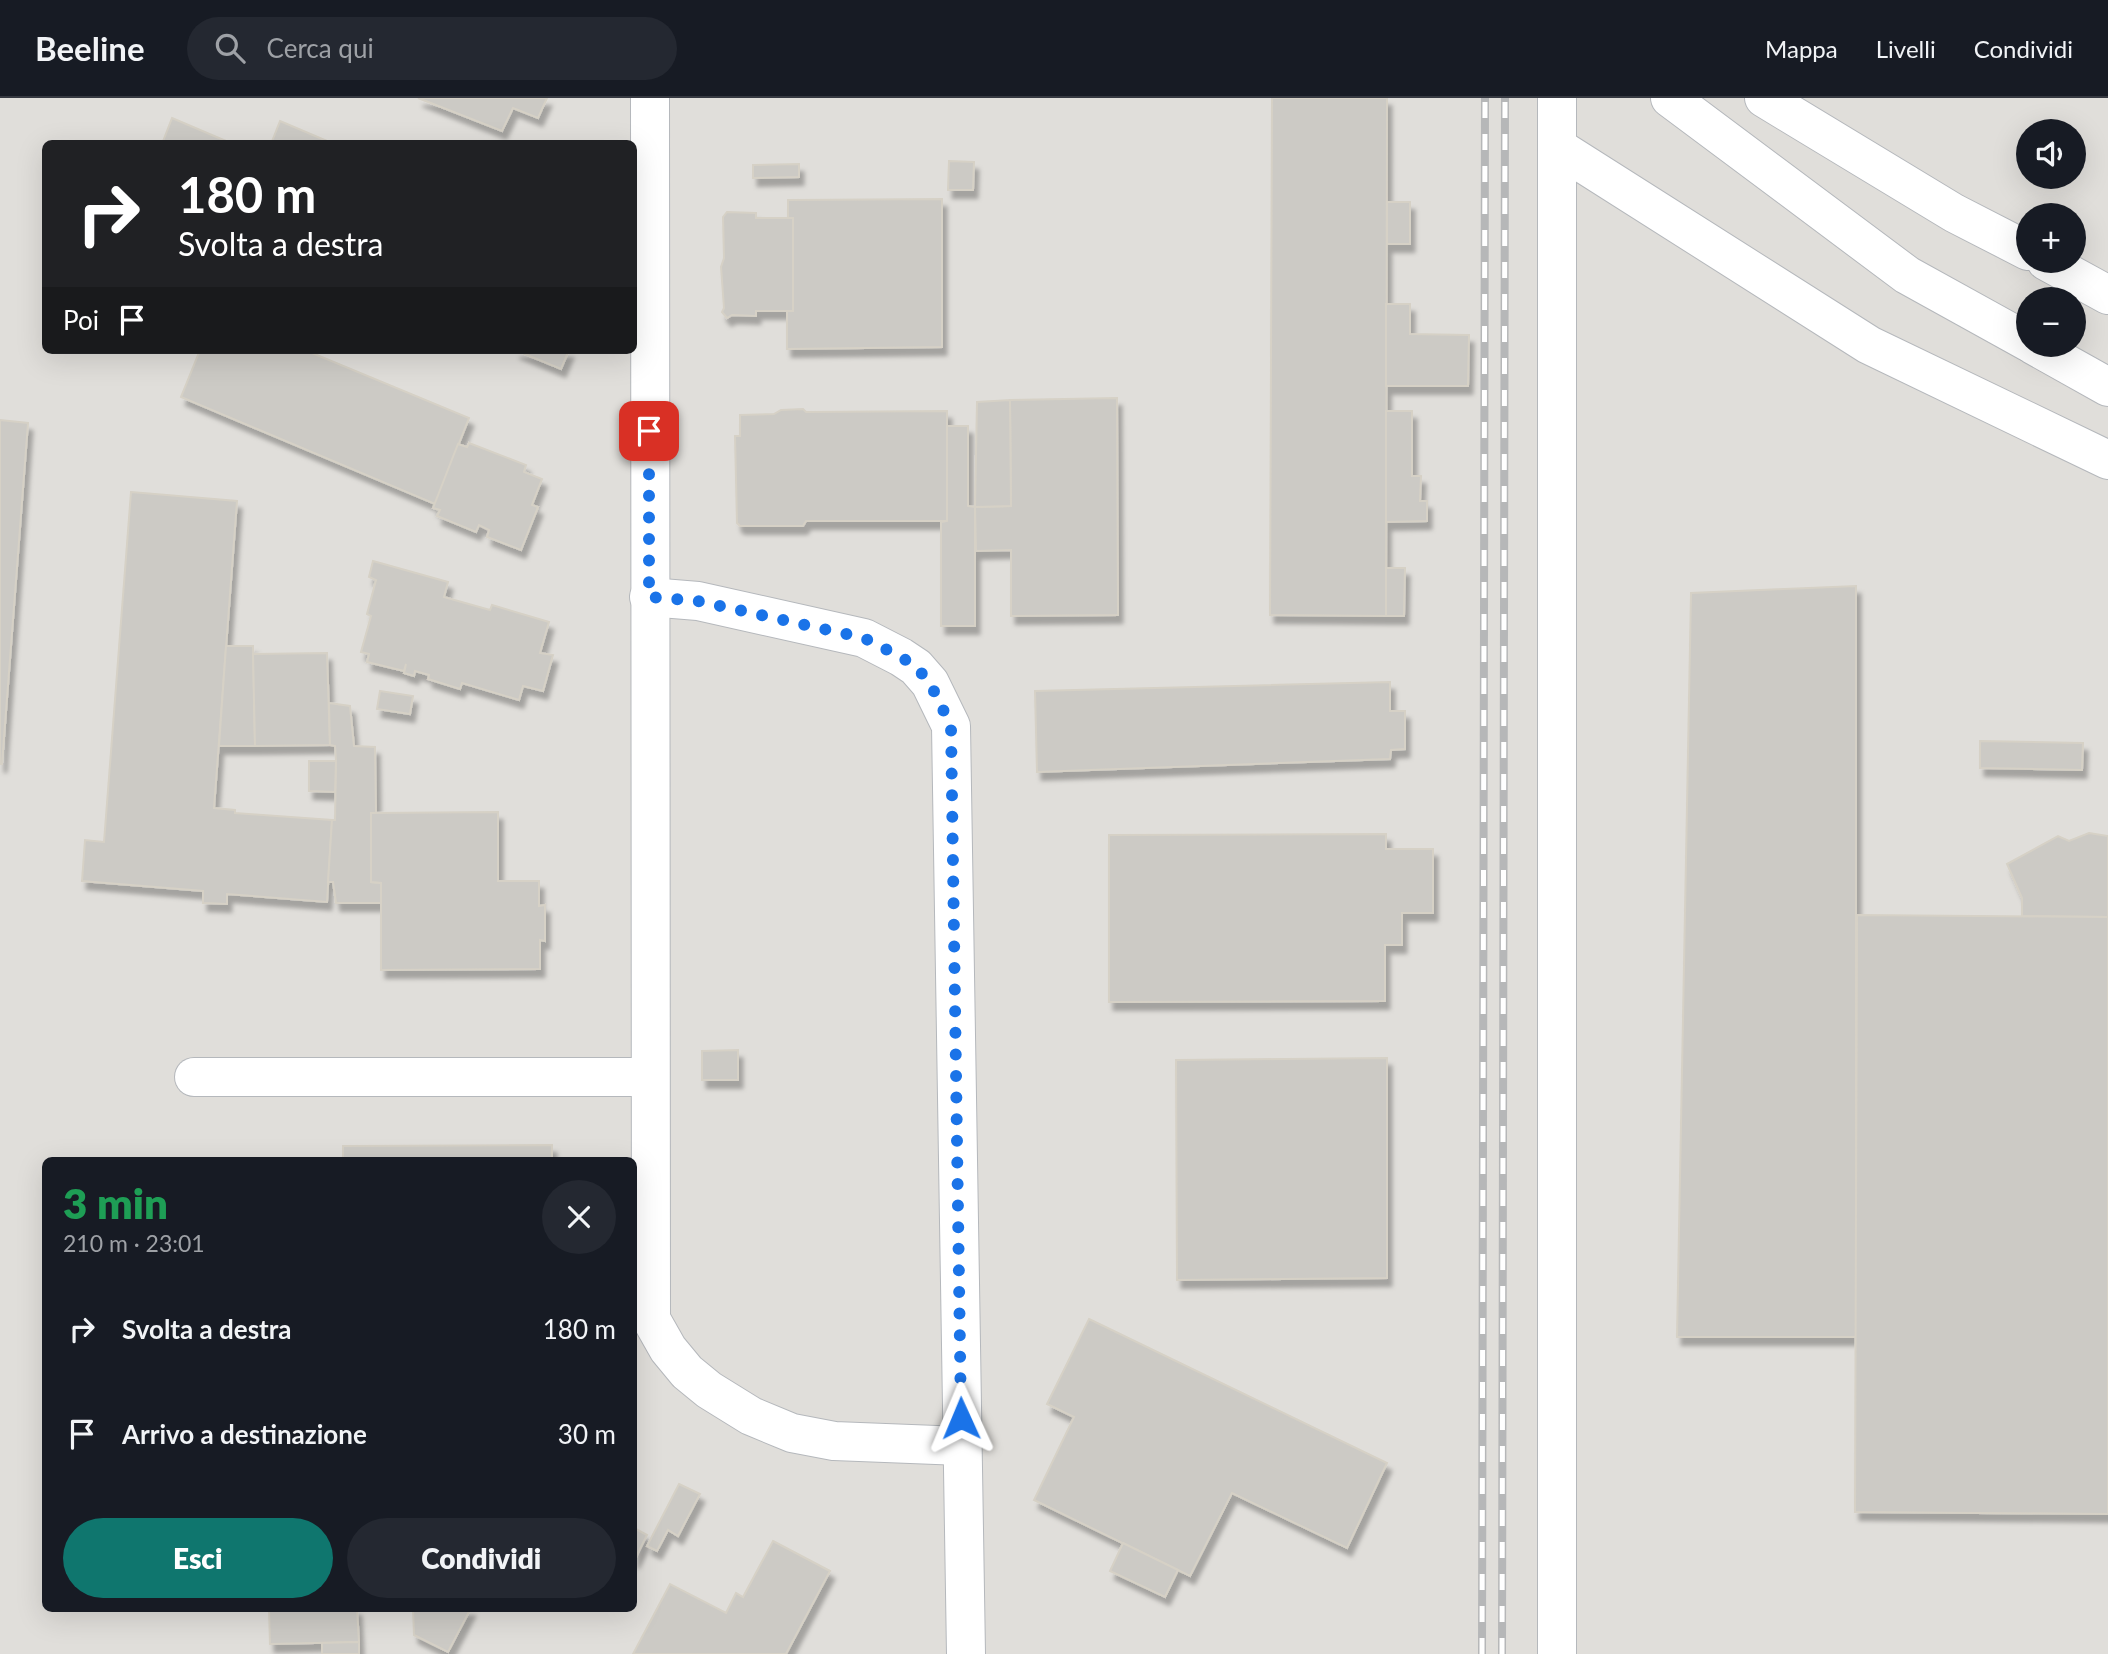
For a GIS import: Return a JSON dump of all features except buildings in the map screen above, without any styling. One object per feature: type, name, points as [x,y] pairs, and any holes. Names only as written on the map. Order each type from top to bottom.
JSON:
[{"type":"street","points":[[650,98],[652,1319],[668,1349],[687,1372],[709,1390],[751,1416],[792,1433],[834,1441],[962,1446]]},
{"type":"street","points":[[1557,98],[1557,1654]]},
{"type":"street","points":[[1765,98],[1954,213],[2016,245]]},
{"type":"street","points":[[1683,108],[1907,275],[2016,336]]},
{"type":"street","points":[[1557,147],[1870,345],[2108,460]]},
{"type":"street","points":[[2068,273],[2108,295]]},
{"type":"street","points":[[2054,357],[2108,387]]},
{"type":"street","points":[[649,597],[698,601],[864,638],[916,667],[930,683],[951,726],[966,1654]]},
{"type":"street","points":[[194,1077],[650,1077]]},
{"type":"shaded area","points":[[0,98],[2108,98],[2108,1654],[0,1654]]},
{"type":"railway","points":[[1482,1654],[1485,98]]},
{"type":"railway","points":[[1502,1654],[1505,98]]},
{"type":"route","points":[[649,431],[649,597],[698,601],[864,638],[916,667],[930,683],[951,726],[961,1418]]}]
